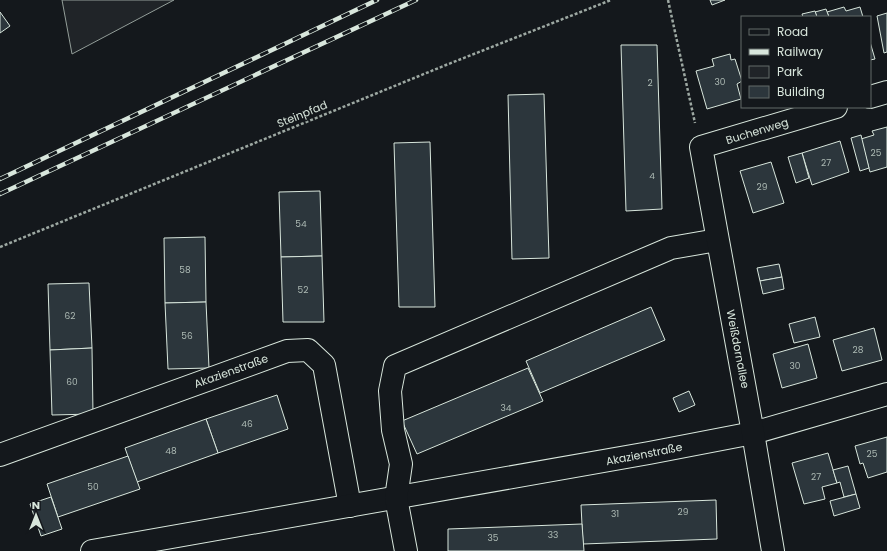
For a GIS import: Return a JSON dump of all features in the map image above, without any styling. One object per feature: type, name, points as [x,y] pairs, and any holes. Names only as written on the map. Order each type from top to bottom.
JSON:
[{"type":"street","points":[[871,97],[887,92]]},
{"type":"street","name":"Buchenweg","points":[[701,147],[833,108]]},
{"type":"street","name":"Weißdornallee","points":[[701,147],[753,433],[772,551]]},
{"type":"street","points":[[406,551],[396,498],[401,464],[393,430],[390,391],[395,366],[671,248],[717,240]]},
{"type":"street","name":"Akazienstraße","points":[[0,455],[287,351],[308,350],[324,365],[350,506]]},
{"type":"street","name":"Akazienstraße","points":[[92,551],[649,454],[753,433],[887,394]]},
{"type":"path","name":"Steinpfad","points":[[0,247],[439,68],[611,0]]},
{"type":"path","points":[[668,0],[701,147]]},
{"type":"green space","points":[[62,0],[174,0],[72,54]]},
{"type":"building","points":[[710,0],[725,0],[712,5]]},
{"type":"building","points":[[844,7],[846,11],[860,7],[863,16],[829,16],[827,12]]},
{"type":"building","points":[[826,9],[829,16],[817,16],[815,12]]},
{"type":"building","points":[[815,11],[817,16],[803,16],[802,14]]},
{"type":"building","points":[[0,12],[10,26],[0,33]]},
{"type":"building","points":[[887,13],[887,52],[884,53],[877,16]]},
{"type":"building","points":[[621,45],[657,45],[662,209],[626,211]]},
{"type":"building","points":[[871,45],[875,59],[871,60]]},
{"type":"building","points":[[730,54],[731,60],[735,59],[741,78],[741,82],[737,84],[741,99],[707,109],[696,71],[714,66],[712,59]]},
{"type":"building","points":[[544,94],[549,258],[512,259],[508,95]]},
{"type":"building","points":[[887,127],[887,167],[870,172],[861,139],[874,135],[872,131]]},
{"type":"building","points":[[861,135],[869,168],[860,171],[851,138]]},
{"type":"building","points":[[840,141],[849,172],[812,185],[802,153]]},
{"type":"building","points":[[430,142],[435,307],[399,307],[394,143]]},
{"type":"building","points":[[802,153],[809,178],[796,183],[788,157]]},
{"type":"building","points":[[771,162],[784,203],[753,213],[740,171]]},
{"type":"building","points":[[320,191],[322,256],[281,257],[279,192]]},
{"type":"building","points":[[205,237],[206,302],[165,303],[164,238]]},
{"type":"building","points":[[322,256],[324,322],[283,322],[281,257]]},
{"type":"building","points":[[779,264],[782,277],[760,281],[757,268]]},
{"type":"building","points":[[782,277],[784,289],[763,294],[760,281]]},
{"type":"building","points":[[89,283],[92,348],[50,350],[48,284]]},
{"type":"building","points":[[206,302],[209,368],[168,369],[165,303]]},
{"type":"building","points":[[651,307],[665,340],[540,393],[526,361]]},
{"type":"building","points":[[815,317],[820,337],[794,343],[789,324]]},
{"type":"building","points":[[874,328],[882,360],[842,371],[833,340]]},
{"type":"building","points":[[808,344],[817,378],[782,388],[773,354]]},
{"type":"building","points":[[92,348],[93,414],[52,415],[50,350]]},
{"type":"building","points":[[528,368],[543,401],[417,454],[402,421]]},
{"type":"building","points":[[689,391],[695,405],[679,412],[673,398]]},
{"type":"building","points":[[277,395],[288,429],[218,453],[206,419]]},
{"type":"building","points":[[206,419],[218,453],[137,482],[125,448]]},
{"type":"building","points":[[887,437],[887,472],[868,478],[863,463],[860,464],[855,446]]},
{"type":"building","points":[[828,453],[837,483],[822,487],[825,499],[804,504],[792,463]]},
{"type":"building","points":[[128,456],[140,489],[58,517],[47,484]]},
{"type":"building","points":[[848,466],[856,494],[844,497],[840,482],[837,483],[833,470]]},
{"type":"building","points":[[856,494],[860,508],[834,516],[830,501]]},
{"type":"building","points":[[51,497],[62,529],[41,536],[30,504]]},
{"type":"building","points":[[716,500],[717,539],[583,544],[581,505]]},
{"type":"building","points":[[582,524],[584,551],[448,551],[448,529]]},
{"type":"railway","points":[[0,179],[377,0]]},
{"type":"railway","points":[[0,194],[416,0]]}]
